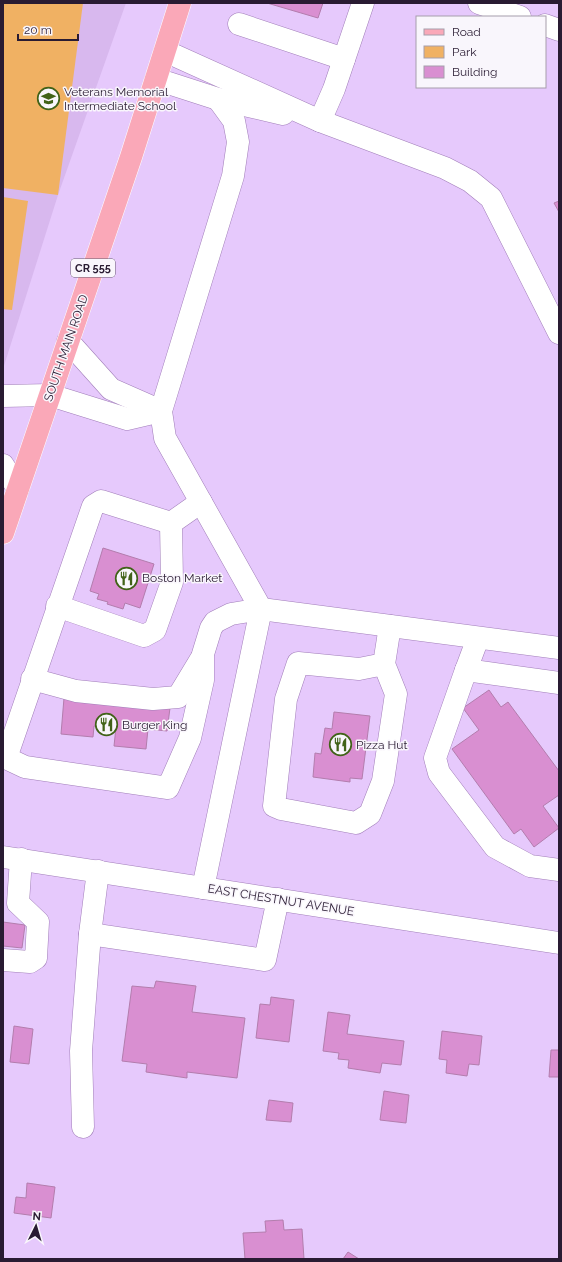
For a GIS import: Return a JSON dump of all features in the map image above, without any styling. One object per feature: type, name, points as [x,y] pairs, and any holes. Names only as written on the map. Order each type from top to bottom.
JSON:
[{"type":"main road","name":"SOUTH MAIN ROAD","points":[[3,533],[156,79],[180,3]]},
{"type":"street","points":[[320,121],[334,89],[363,3]]},
{"type":"street","points":[[479,3],[517,16]]},
{"type":"street","points":[[239,24],[344,59]]},
{"type":"street","points":[[546,25],[559,30]]},
{"type":"street","points":[[164,51],[320,121],[445,168],[470,181],[491,198],[559,332]]},
{"type":"street","points":[[156,79],[218,100],[320,121]]},
{"type":"street","points":[[203,888],[261,609],[165,438],[161,411],[233,176],[238,142],[234,121],[218,100]]},
{"type":"street","points":[[68,341],[111,389],[161,411]]},
{"type":"street","points":[[3,396],[50,395],[127,419],[161,411]]},
{"type":"street","points":[[3,465],[18,489]]},
{"type":"street","points":[[171,523],[101,500],[93,506],[57,606],[6,758],[25,767],[168,788],[190,738],[203,680],[203,654]]},
{"type":"street","points":[[171,523],[201,502]]},
{"type":"street","points":[[57,606],[144,636],[155,630],[172,582],[171,523]]},
{"type":"street","points":[[32,679],[76,691],[153,699],[178,697],[203,654],[215,622],[232,614],[261,609],[559,648]]},
{"type":"street","points":[[384,664],[359,669],[298,663],[286,698],[274,806],[281,810],[356,823],[370,814],[383,781],[396,694],[384,664],[390,626]]},
{"type":"street","points":[[478,638],[435,758],[439,772],[495,847],[530,866],[559,870]]},
{"type":"street","points":[[466,670],[559,684]]},
{"type":"street","points":[[3,960],[30,962],[36,958],[38,922],[18,903],[12,858]]},
{"type":"street","name":"EAST CHESTNUT AVENUE","points":[[12,858],[559,943]]},
{"type":"street","points":[[83,1127],[81,1051],[90,934],[98,871]]},
{"type":"street","points":[[90,934],[265,960],[278,899]]},
{"type":"street","points":[[3,908],[26,910]]},
{"type":"shaded area","name":"Veterans Memorial Intermediate School","points":[[3,3],[126,3],[58,195],[3,369]]},
{"type":"green space","points":[[3,3],[83,3],[58,195],[3,188]]},
{"type":"green space","points":[[3,197],[28,201],[12,310],[3,309]]},
{"type":"building","points":[[267,3],[323,3],[318,18]]},
{"type":"building","points":[[559,201],[559,212],[554,203]]},
{"type":"building","points":[[103,548],[154,564],[140,608],[125,603],[123,609],[107,604],[108,602],[97,599],[99,594],[90,591]]},
{"type":"building","points":[[489,690],[501,707],[508,702],[559,771],[559,795],[543,806],[559,828],[534,847],[521,829],[514,834],[452,749],[479,730],[463,708]]},
{"type":"building","points":[[64,698],[170,708],[167,731],[148,729],[146,749],[114,746],[116,727],[94,726],[93,737],[61,734]]},
{"type":"building","points":[[334,712],[370,716],[362,779],[350,778],[350,782],[313,777],[315,753],[321,754],[325,728],[332,729]]},
{"type":"building","points":[[3,922],[25,925],[22,948],[3,946]]},
{"type":"building","points":[[156,981],[196,986],[192,1012],[245,1018],[237,1078],[187,1072],[187,1078],[146,1072],[147,1064],[122,1061],[132,986],[154,988]]},
{"type":"building","points":[[271,997],[294,1000],[289,1042],[256,1038],[260,1004],[270,1005]]},
{"type":"building","points":[[328,1012],[350,1015],[347,1034],[404,1041],[401,1065],[382,1063],[380,1073],[348,1068],[349,1060],[338,1059],[339,1053],[323,1051]]},
{"type":"building","points":[[14,1026],[33,1029],[29,1064],[10,1062]]},
{"type":"building","points":[[442,1031],[482,1036],[479,1065],[469,1064],[467,1076],[446,1073],[447,1060],[439,1059]]},
{"type":"building","points":[[551,1050],[559,1050],[559,1077],[549,1077]]},
{"type":"building","points":[[384,1091],[409,1095],[406,1123],[380,1120]]},
{"type":"building","points":[[269,1100],[293,1103],[291,1122],[266,1120]]},
{"type":"building","points":[[27,1183],[55,1187],[51,1218],[14,1213],[16,1197],[26,1198]]},
{"type":"building","points":[[283,1220],[284,1230],[302,1229],[304,1259],[245,1259],[243,1233],[266,1232],[265,1221]]},
{"type":"building","points":[[348,1252],[359,1259],[343,1259]]},
{"type":"place","name":"Veterans Memorial Intermediate School","points":[[48,99]]},
{"type":"place","name":"Boston Market","points":[[126,578]]},
{"type":"place","name":"Burger King","points":[[106,725]]},
{"type":"place","name":"Pizza Hut","points":[[340,745]]}]
